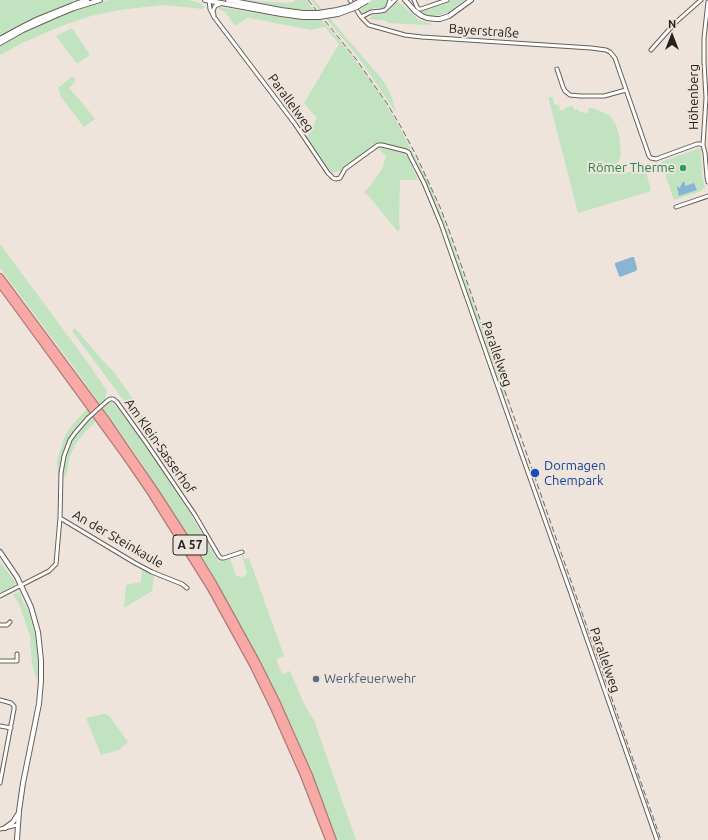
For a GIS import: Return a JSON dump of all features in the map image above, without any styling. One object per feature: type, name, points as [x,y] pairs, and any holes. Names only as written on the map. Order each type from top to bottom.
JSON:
[{"type":"highway","name":"A 57","points":[[0,277],[106,421],[155,492],[213,583],[256,661],[277,703],[309,775],[333,840]]},
{"type":"highway","name":"A 57","points":[[0,284],[119,447],[159,506],[210,587],[237,634],[273,706],[304,776],[328,840]]},
{"type":"main road","points":[[0,39],[38,19],[87,0]]},
{"type":"main road","points":[[0,43],[57,14],[100,0]]},
{"type":"main road","points":[[208,0],[281,14],[319,17],[338,14],[357,7],[368,0]]},
{"type":"main road","points":[[228,0],[303,15],[337,10],[348,7],[362,0]]},
{"type":"main road","points":[[402,0],[409,5]]},
{"type":"main road","points":[[405,0],[418,14],[427,18],[436,19],[449,16],[471,0]]},
{"type":"main road","points":[[0,552],[12,567],[22,586],[36,621],[42,667],[39,704],[25,773],[17,825],[17,840]]},
{"type":"main road","points":[[2,828],[13,822],[19,812]]},
{"type":"street","name":"Parallelweg","points":[[208,0],[214,17],[295,124],[328,173],[333,178],[340,178],[345,169],[380,144],[409,153],[441,224],[657,840]]},
{"type":"street","points":[[350,0],[361,17],[371,12],[383,10],[395,0]]},
{"type":"street","points":[[414,0],[419,9],[447,0]]},
{"type":"street","points":[[651,50],[672,26],[701,0]]},
{"type":"street","points":[[387,8],[389,1]]},
{"type":"street","name":"Höhenberg","points":[[708,2],[704,38],[706,98],[703,145],[708,182]]},
{"type":"street","points":[[214,17],[215,6],[222,3]]},
{"type":"street","name":"Bayerstraße","points":[[361,17],[367,24],[372,26],[412,36],[602,49],[610,52],[615,58],[626,90]]},
{"type":"street","points":[[557,69],[563,87],[570,95],[604,96],[626,90],[648,154],[651,158],[656,158],[697,144],[703,145]]},
{"type":"street","points":[[676,207],[708,196]]},
{"type":"street","name":"Am Klein-Sasserhof","points":[[22,586],[50,571],[54,567],[57,559],[61,473],[64,456],[70,440],[75,433],[88,418],[107,401],[113,398],[147,444],[195,515],[219,556],[224,558],[242,552]]},
{"type":"street","name":"An der Steinkaule","points":[[60,518],[135,563],[152,572],[182,584],[187,588]]},
{"type":"street","points":[[0,596],[22,586]]},
{"type":"street","points":[[0,625],[7,625],[10,622]]},
{"type":"street","points":[[0,661],[17,663],[17,654]]},
{"type":"street","points":[[0,700],[11,703],[14,706],[0,783]]},
{"type":"street","points":[[0,726],[11,728]]},
{"type":"street","points":[[2,828],[17,825]]},
{"type":"green space","points":[[0,0],[10,0],[4,3],[11,0],[99,0],[100,2],[109,0],[188,0],[200,3],[205,7],[203,9],[163,5],[120,10],[91,16],[64,25],[22,43],[0,55]]},
{"type":"green space","points":[[243,0],[287,3],[294,2],[295,0],[306,0],[314,10],[293,9]]},
{"type":"green space","points":[[311,0],[314,0],[381,78],[392,98],[396,113],[358,57]]},
{"type":"green space","points":[[374,0],[387,0],[387,5],[384,8],[374,8],[364,13],[360,12],[365,5]]},
{"type":"green space","points":[[451,0],[464,0],[448,12],[439,15],[430,16],[419,10]]},
{"type":"green space","points":[[397,2],[419,20],[434,24],[387,23],[387,21],[369,19],[373,15],[388,12]]},
{"type":"green space","points":[[219,7],[293,19],[322,20],[365,73],[383,99],[400,128],[429,184],[447,229],[506,396],[502,397],[447,238],[408,151],[404,149],[418,180],[400,180],[400,229],[398,232],[368,195],[364,193],[382,169],[386,156],[377,147],[349,169],[332,173],[307,138],[317,118],[304,103],[339,44],[325,27],[311,30],[250,18],[247,18],[235,26],[224,11],[218,9]]},
{"type":"green space","points":[[72,28],[90,55],[77,64],[56,36]]},
{"type":"green space","points":[[73,76],[76,81],[69,88],[95,119],[84,127],[61,97],[58,88]]},
{"type":"green space","points":[[549,97],[553,97],[554,104],[559,105],[560,110],[564,110],[565,108],[572,106],[574,110],[578,110],[580,112],[588,113],[589,108],[609,115],[616,125],[619,135],[621,154],[617,166],[626,173],[645,168],[651,191],[578,213]]},
{"type":"green space","name":"Römer Therme","points":[[700,148],[702,175],[705,188],[701,191],[674,200],[661,162]]},
{"type":"green space","points":[[0,244],[107,391],[104,405],[111,402],[116,406],[146,446],[191,515],[219,562],[230,559],[236,576],[243,577],[246,575],[247,571],[242,556],[243,555],[244,559],[249,558],[284,656],[276,659],[282,674],[290,671],[305,706],[314,720],[356,840],[336,840],[301,749],[281,705],[245,634],[204,563],[137,456],[73,366],[0,268]]},
{"type":"green space","points":[[75,328],[113,371],[133,399],[148,425],[154,425],[143,431],[124,401],[72,331]]},
{"type":"green space","points":[[88,409],[97,420],[75,445],[70,456],[66,477],[58,476],[57,461],[67,432]]},
{"type":"green space","points":[[0,562],[16,583],[4,592],[0,592]]},
{"type":"green space","points":[[142,568],[154,574],[152,591],[124,608],[126,585],[141,582]]},
{"type":"green space","points":[[20,592],[23,602],[29,612],[35,633],[39,669],[37,681],[32,664],[30,636],[19,604],[13,594]]},
{"type":"green space","points":[[103,714],[110,717],[128,742],[119,750],[101,755],[86,718]]},
{"type":"water","points":[[683,182],[685,182],[685,186],[694,183],[697,190],[679,196],[677,187],[678,186],[680,188]]},
{"type":"water","points":[[634,257],[637,268],[636,271],[620,277],[615,263]]},
{"type":"railway","points":[[308,0],[356,59],[388,105],[416,155],[440,207],[661,840]]},
{"type":"place","name":"Römer Therme","points":[[683,168]]},
{"type":"place","name":"Dormagen Chempark","points":[[535,473]]},
{"type":"place","name":"Werkfeuerwehr","points":[[316,679]]}]
